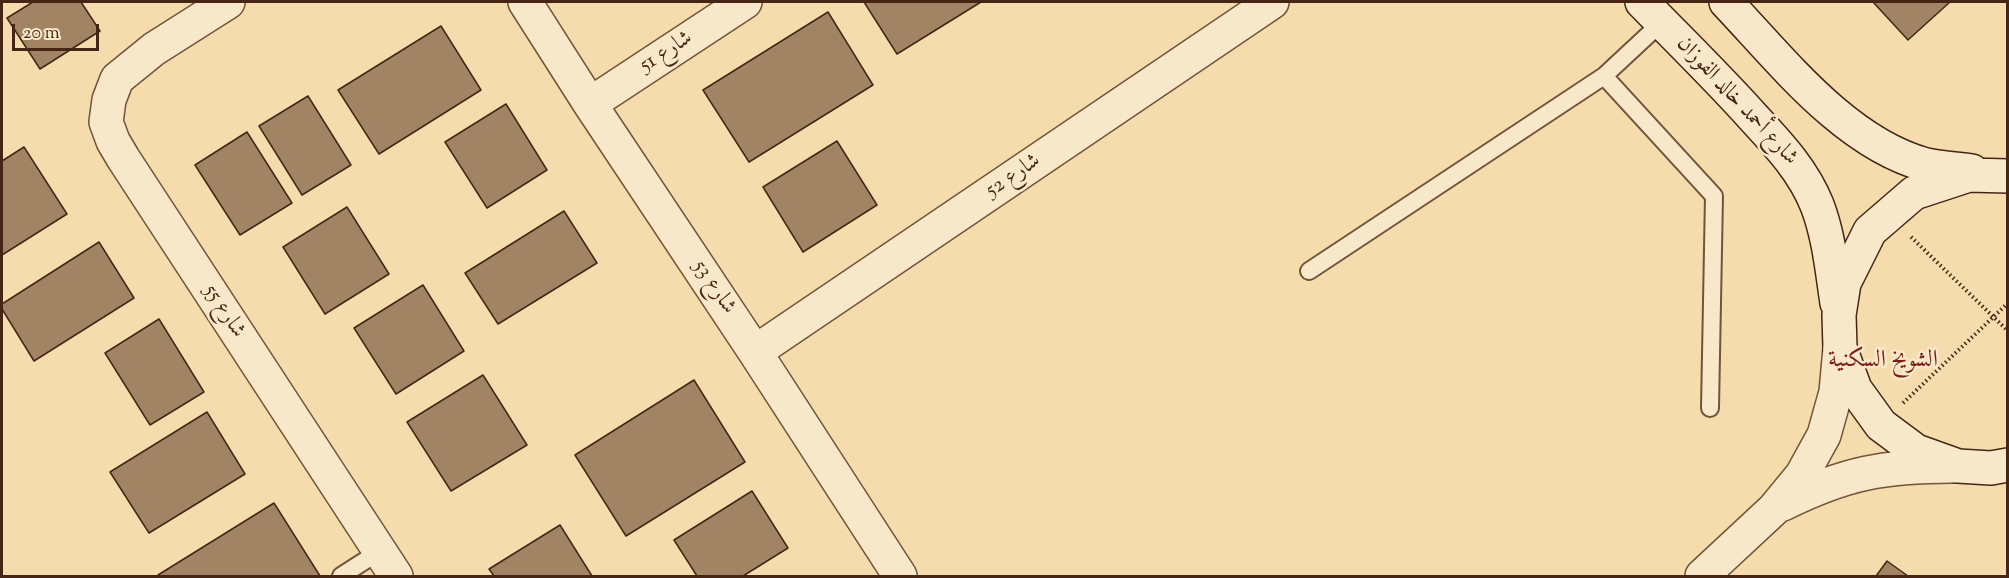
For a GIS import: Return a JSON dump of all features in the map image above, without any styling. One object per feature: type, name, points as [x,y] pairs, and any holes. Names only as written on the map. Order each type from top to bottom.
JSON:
[{"type":"street","name":"شارع 55","points":[[228,2],[154,49],[117,79],[109,100],[106,122],[113,141],[388,564]]},
{"type":"street","name":"شارع 53","points":[[525,2],[900,576]]},
{"type":"street","name":"شارع 51","points":[[590,104],[745,2]]},
{"type":"street","name":"شارع 52","points":[[755,352],[1272,2]]},
{"type":"street","points":[[1726,2],[1827,107],[1883,147],[1926,165],[2005,175]]},
{"type":"street","name":"شارع أحمد خالد الفوزان","points":[[1652,12],[1728,89],[1788,155],[1802,174],[1817,205],[1829,246],[1839,315]]},
{"type":"street","points":[[1701,576],[1774,509],[1802,475],[1824,435],[1836,393],[1840,348],[1839,315],[1844,283],[1870,231],[1914,193],[1970,175],[2005,175]]},
{"type":"street","points":[[1840,348],[1855,389],[1881,425],[1916,451],[1958,466]]},
{"type":"street","points":[[1774,509],[1817,488],[1862,473],[1910,466],[2002,468]]},
{"type":"lane","points":[[1309,271],[1604,76],[1652,12]]},
{"type":"lane","points":[[1604,76],[1714,196],[1710,408]]},
{"type":"lane","points":[[341,576],[388,564]]},
{"type":"path","points":[[1888,215],[2007,331]]},
{"type":"path","points":[[1881,425],[2007,303]]},
{"type":"building","points":[[33,2],[81,2],[100,31],[40,69],[7,18]]},
{"type":"building","points":[[864,2],[981,2],[897,54]]},
{"type":"building","points":[[1873,2],[1950,2],[1908,40]]},
{"type":"building","points":[[828,12],[873,85],[749,162],[703,90]]},
{"type":"building","points":[[441,26],[481,90],[379,154],[338,90]]},
{"type":"building","points":[[308,96],[351,165],[302,195],[259,126]]},
{"type":"building","points":[[506,104],[547,170],[487,208],[445,142]]},
{"type":"building","points":[[247,132],[292,203],[240,235],[195,165]]},
{"type":"building","points":[[837,141],[877,205],[803,252],[763,187]]},
{"type":"building","points":[[24,147],[67,214],[2,255],[2,161]]},
{"type":"building","points":[[347,207],[389,274],[325,314],[283,247]]},
{"type":"building","points":[[564,211],[597,263],[498,324],[465,273]]},
{"type":"building","points":[[99,242],[134,298],[34,361],[2,309],[2,304]]},
{"type":"building","points":[[423,285],[464,351],[396,394],[354,328]]},
{"type":"building","points":[[159,319],[204,392],[150,425],[105,353]]},
{"type":"building","points":[[483,375],[527,445],[451,491],[407,422]]},
{"type":"building","points":[[694,380],[745,462],[626,536],[575,455]]},
{"type":"building","points":[[207,412],[245,474],[149,533],[110,472]]},
{"type":"building","points":[[752,491],[788,548],[743,576],[697,576],[674,540]]},
{"type":"building","points":[[274,503],[320,576],[158,575]]},
{"type":"building","points":[[560,525],[592,576],[494,576],[489,569]]},
{"type":"building","points":[[1887,561],[1908,576],[1876,576]]},
{"type":"district","name":"الشويخ السكنية","points":[[1883,362]]}]
